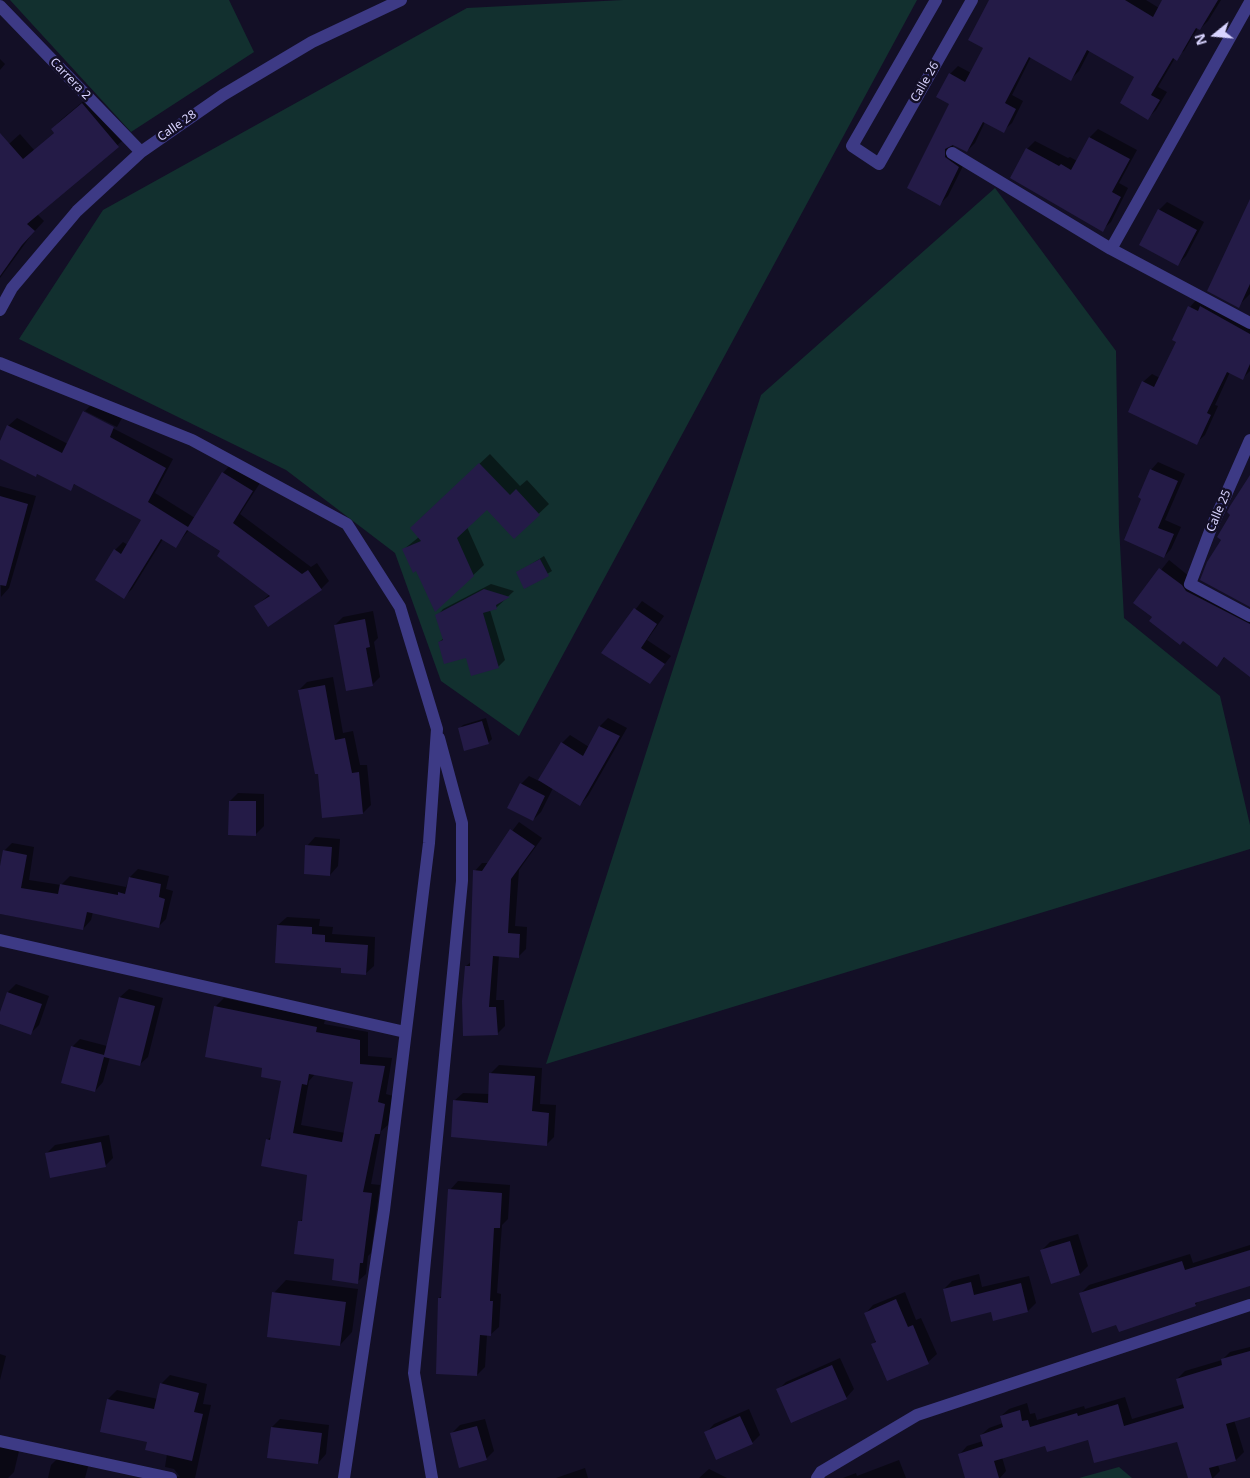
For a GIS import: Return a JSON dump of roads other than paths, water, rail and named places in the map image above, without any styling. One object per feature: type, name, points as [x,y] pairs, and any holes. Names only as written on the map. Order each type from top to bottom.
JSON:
[{"type":"street","name":"Calle 28","points":[[0,310],[12,288],[77,211],[141,152],[223,95],[312,42],[401,0]]},
{"type":"street","name":"Calle 26","points":[[936,0],[852,146],[879,164],[972,0]]},
{"type":"street","points":[[1111,249],[1250,2]]},
{"type":"street","name":"Carrera 2","points":[[0,6],[141,152]]},
{"type":"street","points":[[952,153],[1111,249],[1250,323]]},
{"type":"street","points":[[0,363],[192,440],[347,524],[400,607],[462,823],[462,881],[414,1373],[432,1478]]},
{"type":"street","name":"Calle 25","points":[[1250,440],[1210,531],[1190,584],[1250,616]]},
{"type":"street","points":[[344,1478],[384,1210],[429,843],[436,729]]},
{"type":"street","points":[[0,940],[405,1032]]},
{"type":"street","points":[[817,1478],[822,1472],[917,1415],[1250,1305]]},
{"type":"street","points":[[0,1441],[171,1478]]}]
